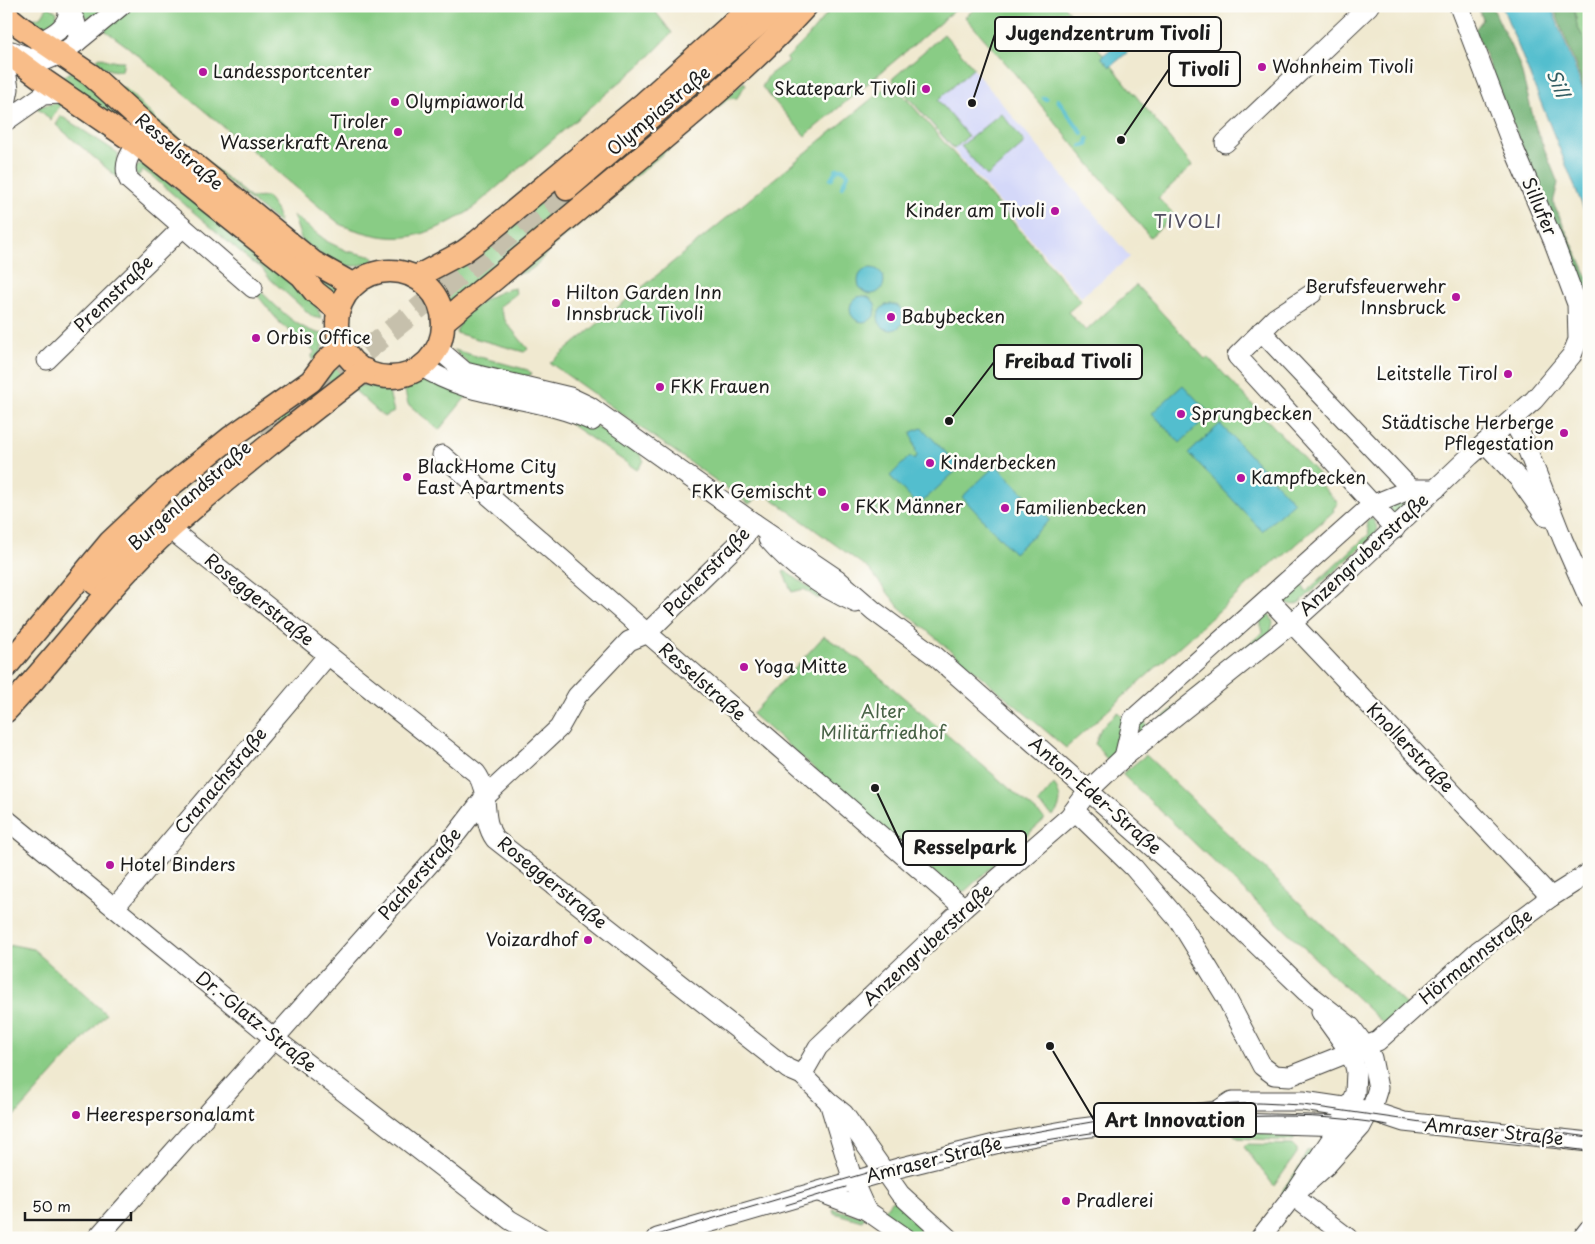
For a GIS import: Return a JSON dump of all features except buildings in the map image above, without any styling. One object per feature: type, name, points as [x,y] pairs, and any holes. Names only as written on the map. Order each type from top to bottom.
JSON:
[{"type":"main road","points":[[416,277],[463,252],[478,241],[644,103],[752,6]]},
{"type":"main road","name":"Olympiastraße","points":[[750,32],[773,6]]},
{"type":"main road","name":"Olympiastraße","points":[[567,189],[696,81],[780,6]]},
{"type":"main road","points":[[443,322],[494,282],[710,100],[752,62],[806,6]]},
{"type":"main road","name":"Resselstraße","points":[[6,15],[41,42],[69,48],[92,75],[146,126],[313,262],[354,285]]},
{"type":"main road","name":"Resselstraße","points":[[6,50],[63,94],[137,144],[302,276],[315,292],[338,310]]},
{"type":"main road","points":[[384,271],[407,273],[416,277],[434,294],[439,305],[443,322],[437,348],[420,366],[398,376],[386,376],[365,370],[352,361],[342,346],[336,324],[338,310],[342,301],[354,285],[368,276],[384,271]]},
{"type":"main road","points":[[6,667],[110,542],[172,485],[230,438],[311,381],[325,362],[342,346]]},
{"type":"main road","points":[[6,711],[119,581],[170,529],[271,444],[365,370]]},
{"type":"main road","name":"Burgenlandstraße","points":[[40,649],[113,564],[154,523],[262,434]]},
{"type":"main road","points":[[6,681],[40,649]]},
{"type":"main road","points":[[6,698],[40,649]]},
{"type":"street","points":[[6,50],[42,62],[69,48],[121,6]]},
{"type":"street","points":[[1224,144],[1369,6]]},
{"type":"street","name":"Sillufer","points":[[1436,489],[1534,400],[1572,355],[1578,340],[1579,322],[1577,304],[1556,246],[1511,142],[1459,6]]},
{"type":"street","points":[[67,8],[78,28],[69,48]]},
{"type":"street","points":[[41,42],[65,24],[69,17],[67,8]]},
{"type":"street","points":[[6,70],[9,88],[6,104]]},
{"type":"street","points":[[6,121],[43,95],[63,94]]},
{"type":"street","name":"Resselstraße","points":[[137,144],[127,161],[126,173],[129,180],[253,288]]},
{"type":"street","name":"Premstraße","points":[[47,360],[182,228]]},
{"type":"street","points":[[1313,293],[1275,318],[1237,356],[1395,529]]},
{"type":"street","points":[[1261,331],[1411,489]]},
{"type":"street","name":"Anton-Eder-Straße","points":[[437,348],[465,372],[580,401],[605,416],[635,440],[754,524],[838,579],[874,611],[935,656],[1089,790],[1245,931],[1305,991],[1350,1027],[1358,1050],[1376,1072],[1378,1088],[1366,1119]]},
{"type":"street","name":"Anton-Eder-Straße","points":[[420,366],[448,382],[548,404],[575,413],[635,440]]},
{"type":"street","points":[[1512,420],[1524,441],[1562,540],[1589,599]]},
{"type":"street","points":[[1485,443],[1519,479],[1562,540]]},
{"type":"street","name":"Resselstraße","points":[[442,455],[964,908]]},
{"type":"street","name":"Anzengruberstraße","points":[[1124,757],[1133,719],[1269,600],[1372,505],[1411,489],[1436,489]]},
{"type":"street","name":"Anzengruberstraße","points":[[802,1075],[818,1048],[964,908],[1075,811],[1089,790],[1124,757],[1291,624],[1436,489]]},
{"type":"street","name":"Pacherstraße","points":[[97,1238],[457,833],[484,798],[559,728],[577,696],[629,641],[646,634],[740,542],[754,524]]},
{"type":"street","name":"Roseggerstraße","points":[[170,529],[476,773],[481,778],[486,822],[496,839],[788,1069],[802,1075],[828,1102],[844,1114],[900,1194],[948,1238]]},
{"type":"street","name":"Knollerstraße","points":[[1269,600],[1551,896]]},
{"type":"street","name":"Cranachstraße","points":[[115,907],[328,655]]},
{"type":"street","name":"Anton-Eder-Straße","points":[[1075,811],[1134,868],[1180,922],[1226,998],[1262,1066],[1274,1076],[1290,1076],[1358,1050]]},
{"type":"street","name":"Dr.-Glatz-Straße","points":[[6,819],[275,1039],[510,1220],[541,1238]]},
{"type":"street","name":"Hörmannstraße","points":[[1358,1050],[1378,1040],[1478,951],[1551,896],[1589,873]]},
{"type":"street","name":"Anton-Eder-Straße","points":[[1293,1196],[1350,1108],[1356,1083],[1358,1050]]},
{"type":"street","name":"Amraser Straße","points":[[657,1238],[932,1158],[1035,1136],[1217,1111],[1232,1100],[1303,1101],[1350,1108],[1366,1119]]},
{"type":"street","name":"Roseggerstraße","points":[[828,1102],[853,1181],[866,1210]]},
{"type":"street","name":"Amraser Straße","points":[[1217,1111],[1234,1123],[1340,1126],[1366,1119],[1587,1142]]},
{"type":"street","points":[[1260,1238],[1293,1196],[1326,1166],[1366,1119]]},
{"type":"street","points":[[819,1192],[866,1210],[906,1238]]},
{"type":"street","points":[[1293,1196],[1348,1238]]},
{"type":"street","points":[[510,1220],[517,1238]]},
{"type":"street","points":[[1582,1238],[1589,1229]]},
{"type":"shaded area","points":[[944,34],[1130,257],[1081,297],[892,79]]},
{"type":"green space","points":[[48,6],[57,12],[56,21],[44,25],[37,24],[31,20],[42,16]]},
{"type":"green space","name":"Olympiaworld","points":[[81,6],[651,6],[672,33],[646,60],[468,212],[435,229],[420,234],[392,237],[341,225],[128,47],[84,15]]},
{"type":"green space","points":[[833,6],[960,6],[805,136],[762,87],[769,75],[788,61],[786,59],[808,37]]},
{"type":"green space","name":"TIVOLI","points":[[978,6],[1064,6],[1192,166],[1158,198],[1175,215],[1150,237],[1010,68],[965,17]]},
{"type":"green space","points":[[1477,6],[1492,6],[1520,66],[1536,128],[1558,183],[1553,203],[1589,280],[1589,299],[1544,201],[1475,30],[1483,19]]},
{"type":"green space","points":[[1553,6],[1574,6],[1577,26],[1589,49],[1589,101]]},
{"type":"green space","points":[[1574,6],[1589,6],[1589,49],[1577,26]]},
{"type":"green space","points":[[776,20],[747,55],[449,304],[441,287],[432,278],[559,180],[573,196],[691,97]]},
{"type":"green space","name":"Skatepark Tivoli","points":[[944,34],[974,68],[938,100],[968,136],[954,149],[892,79]]},
{"type":"green space","points":[[100,57],[110,61],[124,61],[122,71],[110,70],[104,67],[97,59]]},
{"type":"green space","points":[[73,71],[339,287],[335,295],[57,80]]},
{"type":"green space","points":[[744,82],[746,84],[737,98],[728,99],[554,245],[533,268],[515,274]]},
{"type":"green space","points":[[892,82],[1081,301],[1068,312],[1086,331],[1136,285],[1205,359],[1208,357],[1322,478],[1318,482],[1338,503],[1333,509],[1334,511],[1279,560],[1278,558],[1066,748],[899,607],[869,569],[764,493],[749,504],[550,363]]},
{"type":"green space","points":[[121,87],[125,88],[158,121],[251,198],[267,197],[277,211],[280,224],[125,96]]},
{"type":"green space","points":[[56,103],[61,104],[51,120],[36,107]]},
{"type":"green space","points":[[1001,113],[1025,143],[987,176],[961,146]]},
{"type":"green space","points":[[61,116],[118,153],[118,178],[56,125]]},
{"type":"green space","points":[[146,164],[313,298],[322,319],[313,317],[269,278],[261,267],[250,261],[153,177],[143,170],[137,177],[134,168]]},
{"type":"green space","points":[[293,215],[328,242],[347,251],[374,257],[373,262],[356,266],[337,266],[302,241]]},
{"type":"green space","points":[[515,288],[516,294],[499,307],[506,322],[528,349],[524,352],[456,333],[465,317],[480,303],[497,293]]},
{"type":"green space","points":[[260,291],[297,324],[324,334],[321,352],[313,361],[312,355],[315,352],[280,323],[257,295]]},
{"type":"green space","points":[[454,350],[528,370],[532,374],[522,378],[477,372]]},
{"type":"green space","points":[[338,361],[351,374],[268,441],[257,426]]},
{"type":"green space","points":[[416,381],[433,382],[585,421],[615,437],[639,453],[644,461],[637,470],[557,415],[489,399],[466,397],[439,430],[408,404],[404,387],[416,383]]},
{"type":"green space","points":[[374,384],[388,388],[394,412],[384,417],[351,387]]},
{"type":"green space","points":[[1408,501],[1395,517],[1387,506]]},
{"type":"green space","points":[[1369,519],[1373,519],[1378,529],[1375,535],[1299,603],[1293,605],[1286,603],[1284,597],[1300,581],[1306,592],[1369,534],[1366,522]]},
{"type":"green space","points":[[785,571],[821,595],[818,599],[804,589],[792,592],[783,572]]},
{"type":"green space","points":[[1265,613],[1270,615],[1273,622],[1271,632],[1146,737],[1139,736],[1138,727],[1144,720],[1149,729],[1262,633],[1260,617]]},
{"type":"green space","name":"Alter Militärfriedhof","points":[[824,636],[860,660],[1045,819],[965,891],[955,891],[752,714]]},
{"type":"green space","points":[[1118,712],[1126,721],[1116,752],[1108,761],[1095,744],[1101,728]]},
{"type":"green space","points":[[1146,755],[1408,1007],[1386,1026],[1122,774]]},
{"type":"green space","points":[[1054,784],[1060,804],[1053,816],[1038,803]]},
{"type":"green space","points":[[13,945],[33,949],[106,1014],[6,1126],[6,947]]},
{"type":"green space","points":[[1232,1133],[1296,1134],[1294,1140],[1291,1141],[1238,1138]]},
{"type":"green space","points":[[1247,1144],[1293,1145],[1297,1149],[1297,1153],[1274,1186],[1244,1147]]},
{"type":"green space","points":[[1313,1150],[1283,1195],[1281,1192],[1301,1165],[1307,1151]]},
{"type":"green space","points":[[898,1199],[941,1238],[912,1238],[880,1216],[891,1201]]},
{"type":"green space","points":[[833,1209],[865,1217],[862,1221],[834,1213]]},
{"type":"water","name":"Sill","points":[[1502,6],[1551,6],[1589,105],[1589,222]]},
{"type":"water","points":[[1119,42],[1128,52],[1110,67],[1101,57]]},
{"type":"water","name":"Babybecken","points":[[871,268],[880,272],[884,281],[880,290],[871,294],[862,290],[858,281],[862,272]]},
{"type":"water","name":"Babybecken","points":[[863,296],[872,300],[876,309],[872,318],[863,322],[854,318],[850,309],[854,300]]},
{"type":"water","name":"Babybecken","points":[[891,304],[900,308],[904,317],[900,326],[891,330],[882,326],[878,317],[882,308]]},
{"type":"water","name":"Sprungbecken","points":[[1183,385],[1210,414],[1180,443],[1152,413]]},
{"type":"water","name":"Kampfbecken","points":[[1220,424],[1294,502],[1262,531],[1189,453]]},
{"type":"water","name":"Kinderbecken","points":[[922,428],[960,467],[918,506],[890,476],[910,456],[914,460],[917,456],[911,432]]},
{"type":"water","name":"Familienbecken","points":[[996,465],[1050,520],[1014,553],[962,497]]},
{"type":"waterway","points":[[1058,100],[1082,133]]},
{"type":"waterway","points":[[1082,146],[1087,144],[1088,139]]},
{"type":"waterway","points":[[831,179],[837,169],[842,169],[848,174],[842,187]]},
{"type":"tunnel","points":[[262,434],[567,189]]},
{"type":"tram line","points":[[647,1238],[900,1163],[1000,1138],[1103,1120],[1215,1105],[1259,1103],[1303,1105],[1449,1126],[1530,1129],[1589,1137]]},
{"type":"tram line","points":[[920,1165],[981,1151],[1122,1129],[1198,1120],[1274,1116],[1312,1117],[1388,1125]]},
{"type":"tram line","points":[[1448,1133],[1589,1151]]},
{"type":"tram line","points":[[786,1205],[846,1187]]},
{"type":"place","name":"Wohnheim Tivoli","points":[[1262,67]]},
{"type":"place","name":"Landessportcenter","points":[[203,72]]},
{"type":"place","name":"Skatepark Tivoli","points":[[926,89]]},
{"type":"place","name":"Olympiaworld","points":[[395,102]]},
{"type":"place","name":"Jugendzentrum Tivoli","points":[[972,103]]},
{"type":"place","name":"Tiroler Wasserkraft Arena","points":[[398,132]]},
{"type":"place","name":"Tivoli","points":[[1121,140]]},
{"type":"place","name":"Kinder am Tivoli","points":[[1055,211]]},
{"type":"place","name":"Berufsfeuerwehr Innsbruck","points":[[1456,297]]},
{"type":"place","name":"Hilton Garden Inn Innsbruck Tivoli","points":[[556,303]]},
{"type":"place","name":"Babybecken","points":[[891,317]]},
{"type":"place","name":"Orbis Office","points":[[256,338]]},
{"type":"place","name":"Leitstelle Tirol","points":[[1508,374]]},
{"type":"place","name":"FKK Frauen","points":[[660,387]]},
{"type":"place","name":"Sprungbecken","points":[[1181,414]]},
{"type":"place","name":"Freibad Tivoli","points":[[949,421]]},
{"type":"place","name":"Städtische Herberge Pflegestation","points":[[1564,433]]},
{"type":"place","name":"Kinderbecken","points":[[930,463]]},
{"type":"place","name":"BlackHome City East Apartments","points":[[407,477]]},
{"type":"place","name":"Kampfbecken","points":[[1241,478]]},
{"type":"place","name":"FKK Gemischt","points":[[822,492]]},
{"type":"place","name":"FKK Männer","points":[[845,507]]},
{"type":"place","name":"Familienbecken","points":[[1005,508]]},
{"type":"place","name":"Yoga Mitte","points":[[744,667]]},
{"type":"place","name":"Resselpark","points":[[875,788]]},
{"type":"place","name":"Hotel Binders","points":[[110,865]]},
{"type":"place","name":"Voizardhof","points":[[588,940]]},
{"type":"place","name":"Art Innovation","points":[[1050,1046]]},
{"type":"place","name":"Heerespersonalamt","points":[[76,1115]]},
{"type":"place","name":"Pradlerei","points":[[1066,1201]]},
{"type":"district","name":"TIVOLI","points":[[1188,221]]}]
